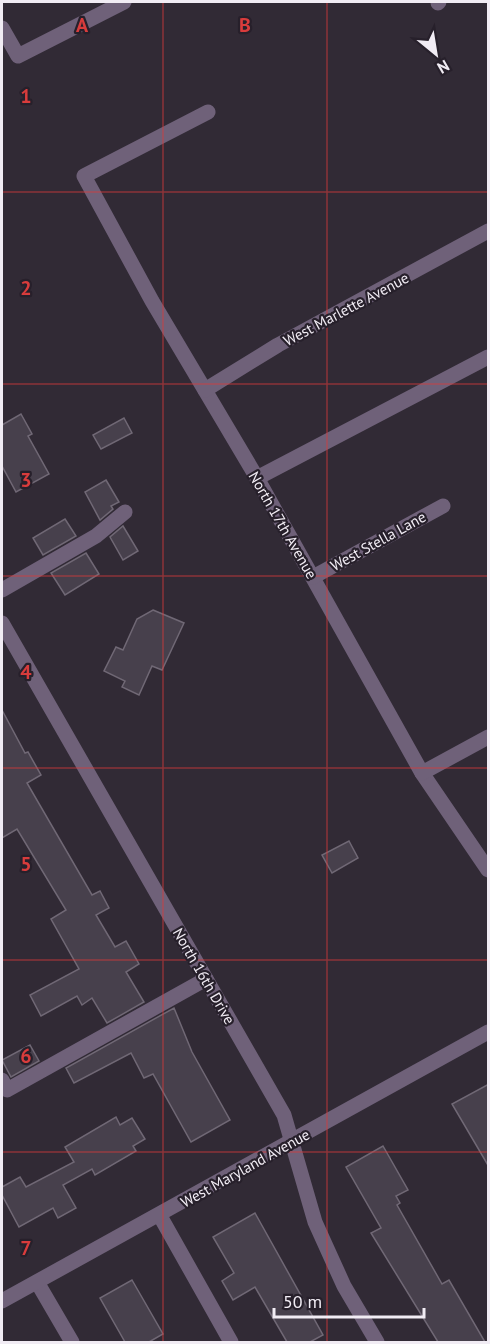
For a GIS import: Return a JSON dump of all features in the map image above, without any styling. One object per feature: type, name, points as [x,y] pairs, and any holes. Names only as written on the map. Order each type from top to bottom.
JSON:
[{"type":"street","points":[[2,28],[18,56],[124,2]]},
{"type":"street","name":"North 17th Avenue","points":[[208,112],[84,176],[422,773],[489,870]]},
{"type":"street","name":"West Marlette Avenue","points":[[205,390],[278,345],[489,231]]},
{"type":"street","points":[[256,478],[489,357]]},
{"type":"street","name":"West Stella Lane","points":[[313,577],[442,506]]},
{"type":"street","points":[[2,590],[96,536],[125,512]]},
{"type":"street","name":"North 16th Drive","points":[[2,623],[6,643],[206,978],[284,1115],[315,1222],[344,1286],[377,1342]]},
{"type":"street","points":[[422,773],[489,737]]},
{"type":"street","points":[[2,1080],[8,1090],[206,978]]},
{"type":"street","name":"West Maryland Avenue","points":[[2,1301],[489,1032]]},
{"type":"street","points":[[160,1215],[231,1342]]},
{"type":"street","points":[[37,1282],[72,1342]]},
{"type":"building","points":[[21,414],[32,434],[28,436],[49,474],[16,492],[2,466],[2,425]]},
{"type":"building","points":[[124,418],[132,433],[101,449],[93,435]]},
{"type":"building","points":[[106,480],[119,502],[111,506],[113,509],[100,520],[85,492]]},
{"type":"building","points":[[65,519],[76,536],[43,555],[33,538]]},
{"type":"building","points":[[123,526],[138,551],[123,560],[110,537]]},
{"type":"building","points":[[86,553],[99,574],[65,595],[51,573]]},
{"type":"building","points":[[153,610],[184,623],[162,670],[152,666],[139,695],[122,687],[125,681],[104,671],[116,647],[123,650],[137,619]]},
{"type":"building","points":[[2,710],[25,753],[28,752],[41,775],[27,783],[92,895],[100,891],[109,908],[96,915],[115,947],[126,941],[139,964],[126,972],[144,1002],[107,1023],[92,998],[82,1005],[77,996],[41,1016],[30,995],[79,969],[51,919],[66,910],[17,829],[2,838]]},
{"type":"building","points":[[349,841],[358,858],[332,873],[322,855]]},
{"type":"building","points":[[174,1008],[192,1052],[230,1120],[191,1142],[153,1074],[144,1078],[131,1053],[74,1083],[66,1068]]},
{"type":"building","points":[[30,1045],[39,1061],[11,1077],[2,1060]]},
{"type":"building","points":[[489,1084],[489,1167],[452,1104]]},
{"type":"building","points":[[116,1117],[120,1125],[132,1118],[145,1139],[133,1146],[136,1151],[95,1175],[92,1169],[63,1185],[76,1208],[58,1218],[53,1208],[19,1227],[2,1195],[2,1187],[20,1177],[26,1187],[74,1162],[65,1147]]},
{"type":"building","points":[[383,1146],[408,1190],[396,1196],[400,1203],[397,1205],[442,1284],[449,1280],[485,1342],[438,1342],[371,1233],[381,1228],[346,1167]]},
{"type":"building","points":[[255,1213],[323,1335],[310,1342],[287,1342],[255,1287],[233,1300],[222,1281],[234,1273],[213,1237]]},
{"type":"building","points":[[132,1280],[163,1334],[149,1342],[125,1342],[100,1298]]}]
